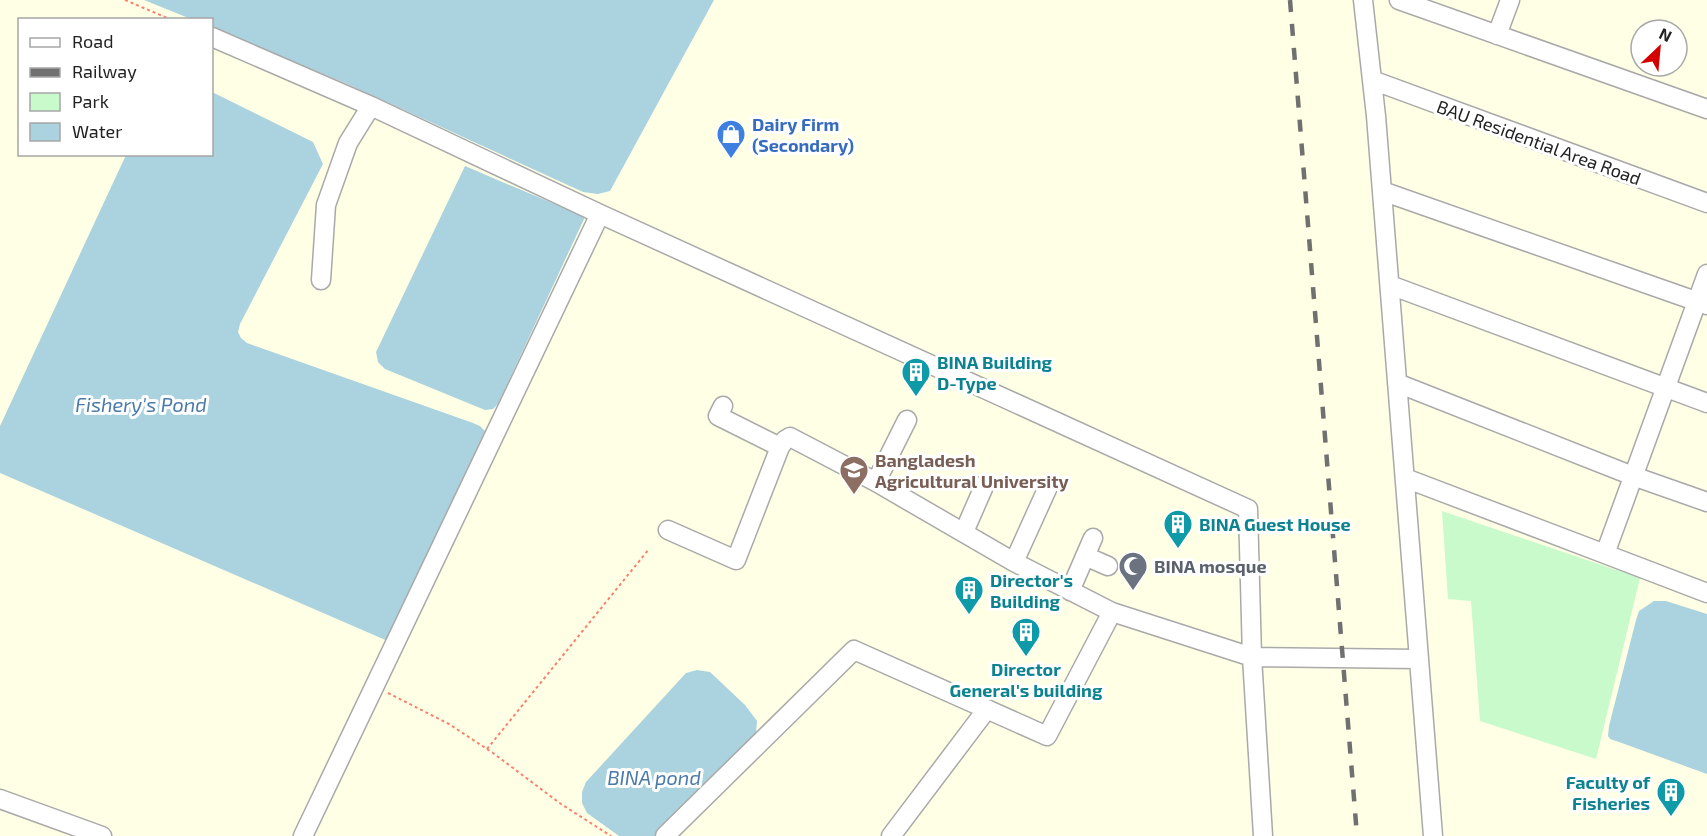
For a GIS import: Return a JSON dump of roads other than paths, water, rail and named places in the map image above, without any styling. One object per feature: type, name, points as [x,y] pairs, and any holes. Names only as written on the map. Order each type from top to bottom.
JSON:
[{"type":"street","points":[[1363,0],[1390,285],[1433,836]]},
{"type":"street","points":[[1399,0],[1707,109]]},
{"type":"street","points":[[1497,35],[1510,0]]},
{"type":"street","points":[[213,37],[371,106],[600,214],[1248,509],[1252,657],[1263,836]]},
{"type":"street","name":"BAU Residential Area Road","points":[[1372,80],[1707,203]]},
{"type":"street","points":[[321,280],[326,205],[348,144],[371,106]]},
{"type":"street","points":[[1382,191],[1702,303]]},
{"type":"street","points":[[303,836],[600,214]]},
{"type":"street","points":[[1605,554],[1666,387],[1702,303],[1707,274]]},
{"type":"street","points":[[1390,285],[1707,403]]},
{"type":"street","points":[[1397,383],[1633,476],[1707,502]]},
{"type":"street","points":[[723,406],[718,416],[780,447]]},
{"type":"street","points":[[876,482],[907,420]]},
{"type":"street","points":[[668,530],[736,560],[780,447],[790,437],[876,482],[1014,562],[1112,612],[1252,657],[1419,659]]},
{"type":"street","points":[[1405,478],[1707,593]]},
{"type":"street","points":[[964,532],[985,484]]},
{"type":"street","points":[[1014,562],[1048,487]]},
{"type":"street","points":[[1070,591],[1093,538]]},
{"type":"street","points":[[1085,556],[1108,566]]},
{"type":"street","points":[[665,836],[854,650],[1047,735],[1112,612]]},
{"type":"street","points":[[891,836],[987,709]]},
{"type":"street","points":[[0,799],[102,836]]},
{"type":"water","points":[[144,0],[714,0],[610,191],[598,194],[583,192],[345,83],[213,28],[213,18],[189,18]]},
{"type":"water","name":"Fishery's Pond","points":[[213,92],[313,142],[323,164],[240,324],[238,332],[241,338],[247,343],[473,423],[486,432],[390,642],[0,473],[0,426],[126,156],[213,156]]},
{"type":"water","points":[[465,166],[585,217],[498,404],[493,409],[485,410],[385,369],[378,362],[376,352]]},
{"type":"water","points":[[1654,601],[1666,601],[1707,614],[1707,774],[1610,739],[1608,736],[1639,611]]},
{"type":"water","name":"BINA pond","points":[[697,670],[710,672],[745,705],[757,721],[756,734],[663,836],[619,836],[587,813],[582,803],[582,792],[586,782],[686,673]]},
{"type":"railway","points":[[1290,0],[1357,836]]},
{"type":"place","name":"Dairy Firm (Secondary)","points":[[731,160]]},
{"type":"place","name":"BINA Building D-Type","points":[[916,398]]},
{"type":"place","name":"Bangladesh Agricultural University","points":[[854,496]]},
{"type":"place","name":"BINA Guest House","points":[[1178,550]]},
{"type":"place","name":"BINA mosque","points":[[1133,592]]},
{"type":"place","name":"Director's Building","points":[[969,616]]},
{"type":"place","name":"Director General's building","points":[[1026,658]]},
{"type":"place","name":"Faculty of Fisheries","points":[[1671,818]]}]
